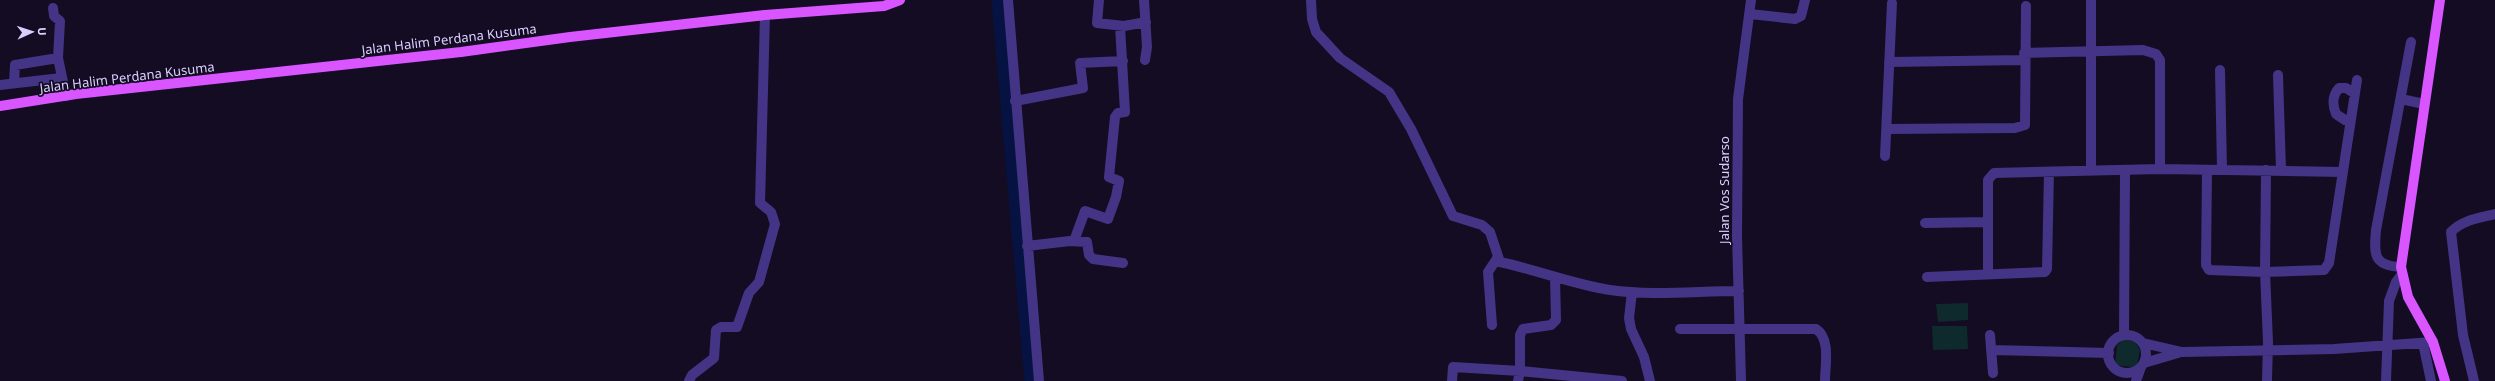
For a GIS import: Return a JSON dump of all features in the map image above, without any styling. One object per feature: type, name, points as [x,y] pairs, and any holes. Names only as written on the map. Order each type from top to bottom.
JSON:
[{"type":"main road","name":"Jalan Halim Perdana Kusuma","points":[[0,106],[66,96],[461,52],[570,37],[846,5],[884,6],[900,0]]},
{"type":"main road","points":[[2440,0],[2424,104],[2402,271],[2408,297],[2445,381]]},
{"type":"street","points":[[1008,0],[1027,246],[1038,315],[1038,381]]},
{"type":"street","points":[[1099,0],[1097,23],[1120,26],[1146,22]]},
{"type":"street","points":[[1144,0],[1146,22],[1145,60]]},
{"type":"street","points":[[1311,0],[1312,19],[1316,32],[1340,58],[1388,92],[1411,128],[1453,216],[1482,225],[1490,232],[1500,262],[1591,287],[1632,292],[1739,291]]},
{"type":"street","name":"Jalan Vos Sudarso","points":[[1741,381],[1736,169],[1738,99],[1751,0]]},
{"type":"street","points":[[1750,14],[1795,19],[1801,16],[1805,0]]},
{"type":"street","points":[[2091,0],[2091,170]]},
{"type":"street","points":[[1885,156],[1888,129],[1892,3]]},
{"type":"street","points":[[1888,129],[2015,128],[2025,126],[2024,57],[2026,6]]},
{"type":"street","points":[[53,8],[54,16],[60,22],[58,58],[61,78],[64,78],[66,96]]},
{"type":"street","points":[[689,381],[692,375],[714,358],[716,330],[720,327],[737,327],[749,293],[759,282],[775,224],[771,212],[760,203],[765,15]]},
{"type":"street","points":[[1074,241],[1085,211],[1108,219],[1116,197],[1119,181],[1109,177],[1115,117],[1118,113],[1125,112],[1120,26]]},
{"type":"street","points":[[2386,381],[2389,300],[2402,271],[2389,267],[2379,261],[2374,251],[2376,230],[2411,42]]},
{"type":"street","points":[[1889,62],[2024,57],[2143,50],[2156,54],[2160,60],[2160,169]]},
{"type":"street","points":[[14,83],[15,65],[42,62],[58,58]]},
{"type":"street","points":[[1015,101],[1083,88],[1080,63],[1122,60]]},
{"type":"street","points":[[42,62],[45,79]]},
{"type":"street","points":[[2220,70],[2222,170]]},
{"type":"street","points":[[2278,75],[2281,170]]},
{"type":"street","points":[[0,84],[61,78]]},
{"type":"street","points":[[2206,170],[2207,269],[2211,271],[2264,272],[2318,271],[2328,266],[2356,80]]},
{"type":"street","points":[[2350,120],[2345,120],[2336,114],[2333,106],[2334,94],[2339,88],[2346,88],[2354,94]]},
{"type":"street","points":[[2401,99],[2424,104]]},
{"type":"street","points":[[1988,274],[1988,180],[1990,176],[1999,173],[2091,170],[2125,172],[2160,169],[2342,172]]},
{"type":"street","points":[[2266,170],[2264,272],[2268,351],[2267,381]]},
{"type":"street","points":[[1927,277],[2041,273],[2047,269],[2049,172]]},
{"type":"street","points":[[2124,335],[2125,172]]},
{"type":"street","points":[[2474,381],[2463,335],[2450,232],[2457,225],[2466,221],[2495,214]]},
{"type":"street","points":[[1925,223],[1988,222]]},
{"type":"street","points":[[1027,246],[1074,241],[1088,242],[1089,255],[1093,259],[1123,263]]},
{"type":"street","points":[[1492,325],[1488,272],[1498,257]]},
{"type":"street","points":[[1519,376],[1520,335],[1523,329],[1551,326],[1556,320],[1555,278]]},
{"type":"street","points":[[1632,292],[1629,318],[1631,329],[1644,357],[1650,381]]},
{"type":"street","points":[[1680,329],[1816,329],[1822,333],[1825,342],[1826,381]]},
{"type":"street","points":[[1990,335],[1993,373]]},
{"type":"street","points":[[2124,381],[2119,371],[2110,360],[2109,353],[2113,341],[2124,335],[2138,338],[2143,343],[2146,350],[2136,381]]},
{"type":"street","points":[[2143,343],[2182,352],[2268,351],[2428,343],[2431,381]]},
{"type":"street","points":[[1991,350],[2109,353]]},
{"type":"street","points":[[2119,371],[2135,371],[2142,365],[2182,352]]},
{"type":"street","points":[[1452,381],[1453,367],[1519,376],[1622,381]]},
{"type":"green space","points":[[1968,303],[1968,320],[1938,322],[1936,304]]},
{"type":"green space","points":[[1932,326],[1967,326],[1968,349],[1933,350]]},
{"type":"green space","points":[[2124,339],[2135,342],[2140,350],[2137,365],[2132,367],[2115,365],[2117,345]]},
{"type":"waterway","points":[[1000,0],[1033,381]]}]
